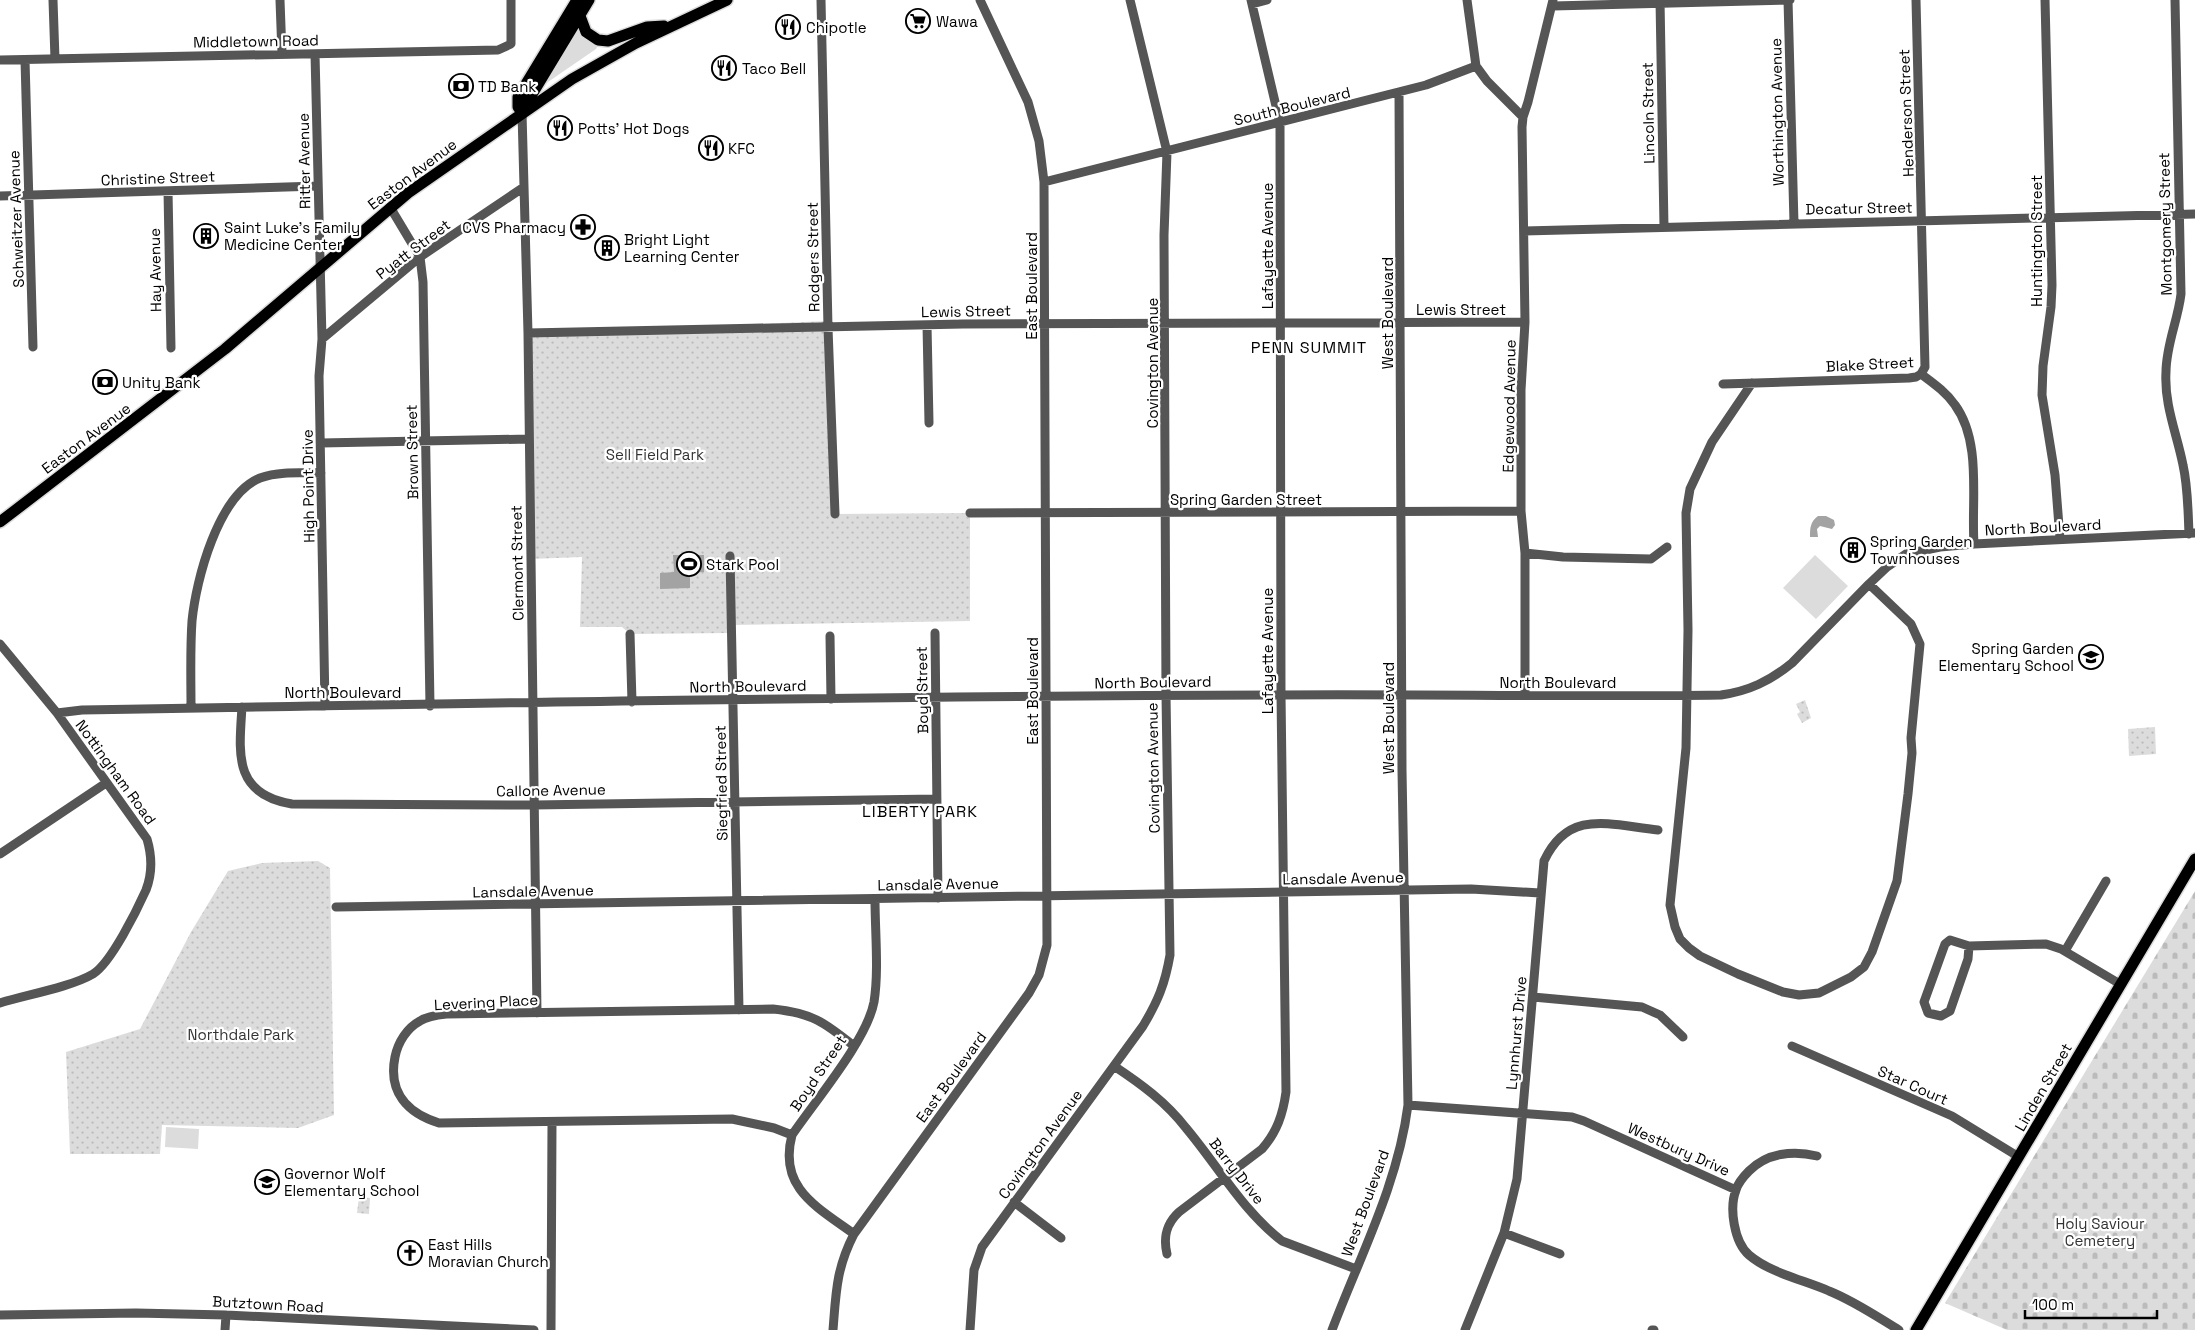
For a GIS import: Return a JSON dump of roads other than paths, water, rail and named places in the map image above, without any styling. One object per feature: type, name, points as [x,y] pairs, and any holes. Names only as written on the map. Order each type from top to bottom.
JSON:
[{"type":"main road","points":[[522,113],[518,107],[518,97],[576,0]]},
{"type":"main road","points":[[522,113],[589,0]]},
{"type":"main road","name":"Easton Avenue","points":[[0,522],[225,350],[390,207],[572,79],[671,25],[727,0]]},
{"type":"main road","points":[[580,16],[586,32],[598,40],[608,41],[647,27],[671,25]]},
{"type":"main road","name":"Linden Street","points":[[1916,1330],[2195,859]]},
{"type":"street","points":[[53,0],[54,59]]},
{"type":"street","points":[[280,0],[282,54]]},
{"type":"street","name":"Middletown Road","points":[[0,60],[498,50],[511,44],[511,0]]},
{"type":"street","name":"Rodgers Street","points":[[821,0],[828,328],[835,514]]},
{"type":"street","name":"East Boulevard","points":[[833,1330],[837,1276],[843,1254],[854,1234],[1030,993],[1039,975],[1047,945],[1044,182],[1039,141],[1028,102],[980,0]]},
{"type":"street","name":"Covington Avenue","points":[[970,1330],[974,1270],[978,1257],[990,1234],[1143,1026],[1159,1000],[1164,986],[1170,955],[1166,695],[1166,324],[1164,235],[1167,152],[1130,0]]},
{"type":"street","points":[[1252,2],[1267,0]]},
{"type":"street","points":[[1467,0],[1476,66],[1523,117]]},
{"type":"street","points":[[1552,3],[1789,0]]},
{"type":"street","name":"Worthington Avenue","points":[[1789,0],[1794,223]]},
{"type":"street","name":"Henderson Street","points":[[1916,0],[1925,367],[1921,374]]},
{"type":"street","name":"Huntington Street","points":[[2045,0],[2051,218],[2051,307],[2042,366],[2042,395],[2056,476],[2060,539]]},
{"type":"street","name":"Montgomery Street","points":[[2175,0],[2181,294],[2179,311],[2167,357],[2166,372],[2169,415],[2184,466],[2192,533]]},
{"type":"street","name":"Lafayette Avenue","points":[[1167,1254],[1165,1237],[1171,1221],[1265,1145],[1276,1129],[1284,1110],[1286,1077],[1281,694],[1280,123],[1252,2]]},
{"type":"street","name":"Lincoln Street","points":[[1660,2],[1664,226]]},
{"type":"street","name":"Edgewood Avenue","points":[[1525,696],[1525,553],[1522,511],[1521,390],[1524,322],[1523,117],[1552,3]]},
{"type":"street","name":"Ritter Avenue","points":[[316,54],[321,267]]},
{"type":"street","name":"Schweitzer Avenue","points":[[24,60],[33,347]]},
{"type":"street","name":"South Boulevard","points":[[1044,182],[1426,85],[1476,66]]},
{"type":"street","name":"West Boulevard","points":[[1332,1330],[1393,1176],[1405,1129],[1408,1105],[1400,512],[1399,92]]},
{"type":"street","name":"Clermont Street","points":[[522,113],[528,333],[537,1013]]},
{"type":"street","name":"Christine Street","points":[[0,196],[318,186]]},
{"type":"street","name":"Pyatt Street","points":[[322,339],[420,257],[524,187]]},
{"type":"street","name":"Hay Avenue","points":[[168,191],[171,348]]},
{"type":"street","name":"Brown Street","points":[[390,207],[420,257],[423,282],[430,706]]},
{"type":"street","name":"Decatur Street","points":[[1524,231],[2195,214]]},
{"type":"street","name":"High Point Drive","points":[[321,267],[322,339],[319,376],[325,706]]},
{"type":"street","name":"Lewis Street","points":[[528,333],[927,325],[1524,322]]},
{"type":"street","points":[[927,325],[929,424]]},
{"type":"street","name":"Blake Street","points":[[1722,384],[1910,378],[1921,374],[1946,394],[1955,404],[1970,434],[1974,544]]},
{"type":"street","points":[[1752,383],[1712,442],[1690,489],[1686,513],[1688,696],[1686,748],[1670,895],[1671,915],[1680,939],[1700,956],[1783,992],[1819,994],[1838,985],[1864,967],[1872,952],[1897,880],[1912,753],[1911,738],[1920,644],[1911,624],[1869,584]]},
{"type":"street","points":[[321,443],[529,439]]},
{"type":"street","points":[[191,708],[192,621],[195,603],[207,554],[226,512],[243,489],[260,478],[290,473],[321,473]]},
{"type":"street","name":"Spring Garden Street","points":[[970,514],[1522,511]]},
{"type":"street","name":"North Boulevard","points":[[57,713],[82,710],[733,700],[1281,694],[1688,696],[1737,693],[1753,689],[1780,673],[1887,567],[1906,554],[1940,547],[1974,544],[2192,533]]},
{"type":"street","points":[[1525,553],[1652,559],[1668,547]]},
{"type":"street","name":"Siegfried Street","points":[[730,556],[739,1010]]},
{"type":"street","name":"Boyd Street","points":[[935,633],[938,898]]},
{"type":"street","points":[[630,634],[632,702]]},
{"type":"street","points":[[830,636],[831,699]]},
{"type":"street","name":"Nottingham Road","points":[[0,644],[57,713],[147,839],[151,853],[150,878],[139,905],[105,964],[93,974],[75,982],[0,1003]]},
{"type":"street","name":"Callone Avenue","points":[[242,707],[239,744],[243,772],[260,791],[284,803],[534,805],[937,798]]},
{"type":"street","points":[[0,854],[106,783]]},
{"type":"street","name":"Lynnhurst Drive","points":[[1465,1330],[1504,1233],[1517,1179],[1544,861],[1552,846],[1565,831],[1589,824],[1658,830]]},
{"type":"street","points":[[2065,951],[2106,881]]},
{"type":"street","name":"Lansdale Avenue","points":[[336,908],[737,903],[1048,895],[1169,895],[1471,889],[1540,894]]},
{"type":"street","name":"Boyd Street","points":[[854,1234],[809,1200],[798,1188],[792,1174],[789,1148],[792,1135],[854,1046],[866,1025],[874,1004],[875,899]]},
{"type":"street","points":[[1969,946],[1968,959],[1950,1011],[1941,1016],[1928,1013],[1924,1002],[1945,944],[1950,940],[1969,946],[2046,944],[2065,951],[2120,984]]},
{"type":"street","points":[[1533,998],[1642,1007],[1660,1015],[1683,1038]]},
{"type":"street","name":"Levering Place","points":[[792,1135],[774,1128],[732,1119],[552,1123],[439,1123],[421,1116],[407,1105],[395,1087],[393,1076],[396,1049],[400,1040],[421,1020],[447,1014],[773,1009],[808,1015],[828,1025],[854,1046]]},
{"type":"street","name":"Star Court","points":[[1792,1046],[1952,1116],[2019,1158]]},
{"type":"street","name":"Barry Drive","points":[[1114,1066],[1155,1095],[1167,1107],[1186,1128],[1223,1178],[1259,1221],[1282,1240],[1356,1269]]},
{"type":"street","name":"Westbury Drive","points":[[1408,1105],[1560,1115],[1584,1121],[1736,1190],[1734,1204],[1736,1225],[1739,1239],[1748,1254],[1767,1266],[1855,1303],[1899,1330]]},
{"type":"street","points":[[552,1123],[552,1330]]},
{"type":"street","points":[[1736,1190],[1749,1171],[1773,1157],[1790,1153],[1817,1156]]},
{"type":"street","points":[[1014,1202],[1061,1238]]},
{"type":"street","points":[[1504,1233],[1560,1254]]},
{"type":"street","name":"Butztown Road","points":[[0,1315],[136,1313],[226,1315],[534,1330]]},
{"type":"street","points":[[225,1330],[226,1315]]},
{"type":"place","name":"Wawa","points":[[918,21]]},
{"type":"place","name":"Chipotle","points":[[788,27]]},
{"type":"place","name":"Taco Bell","points":[[724,68]]},
{"type":"place","name":"TD Bank","points":[[461,86]]},
{"type":"place","name":"Potts' Hot Dogs","points":[[560,128]]},
{"type":"place","name":"KFC","points":[[711,148]]},
{"type":"place","name":"CVS Pharmacy","points":[[583,227]]},
{"type":"place","name":"Saint Luke's Family Medicine Center","points":[[206,236]]},
{"type":"place","name":"Bright Light Learning Center","points":[[607,248]]},
{"type":"place","name":"Unity Bank","points":[[105,382]]},
{"type":"place","name":"Spring Garden Townhouses","points":[[1853,550]]},
{"type":"place","name":"Stark Pool","points":[[689,564]]},
{"type":"place","name":"Spring Garden Elementary School","points":[[2091,657]]},
{"type":"place","name":"Governor Wolf Elementary School","points":[[267,1182]]},
{"type":"place","name":"East Hills Moravian Church","points":[[410,1253]]},
{"type":"district","name":"PENN SUMMIT","points":[[1309,347]]},
{"type":"district","name":"LIBERTY PARK","points":[[920,811]]},
{"type":"park label","name":"Sell Field Park","points":[[655,454]]},
{"type":"park label","name":"Northdale Park","points":[[241,1034]]},
{"type":"park label","name":"Holy Saviour Cemetery","points":[[2100,1232]]}]
